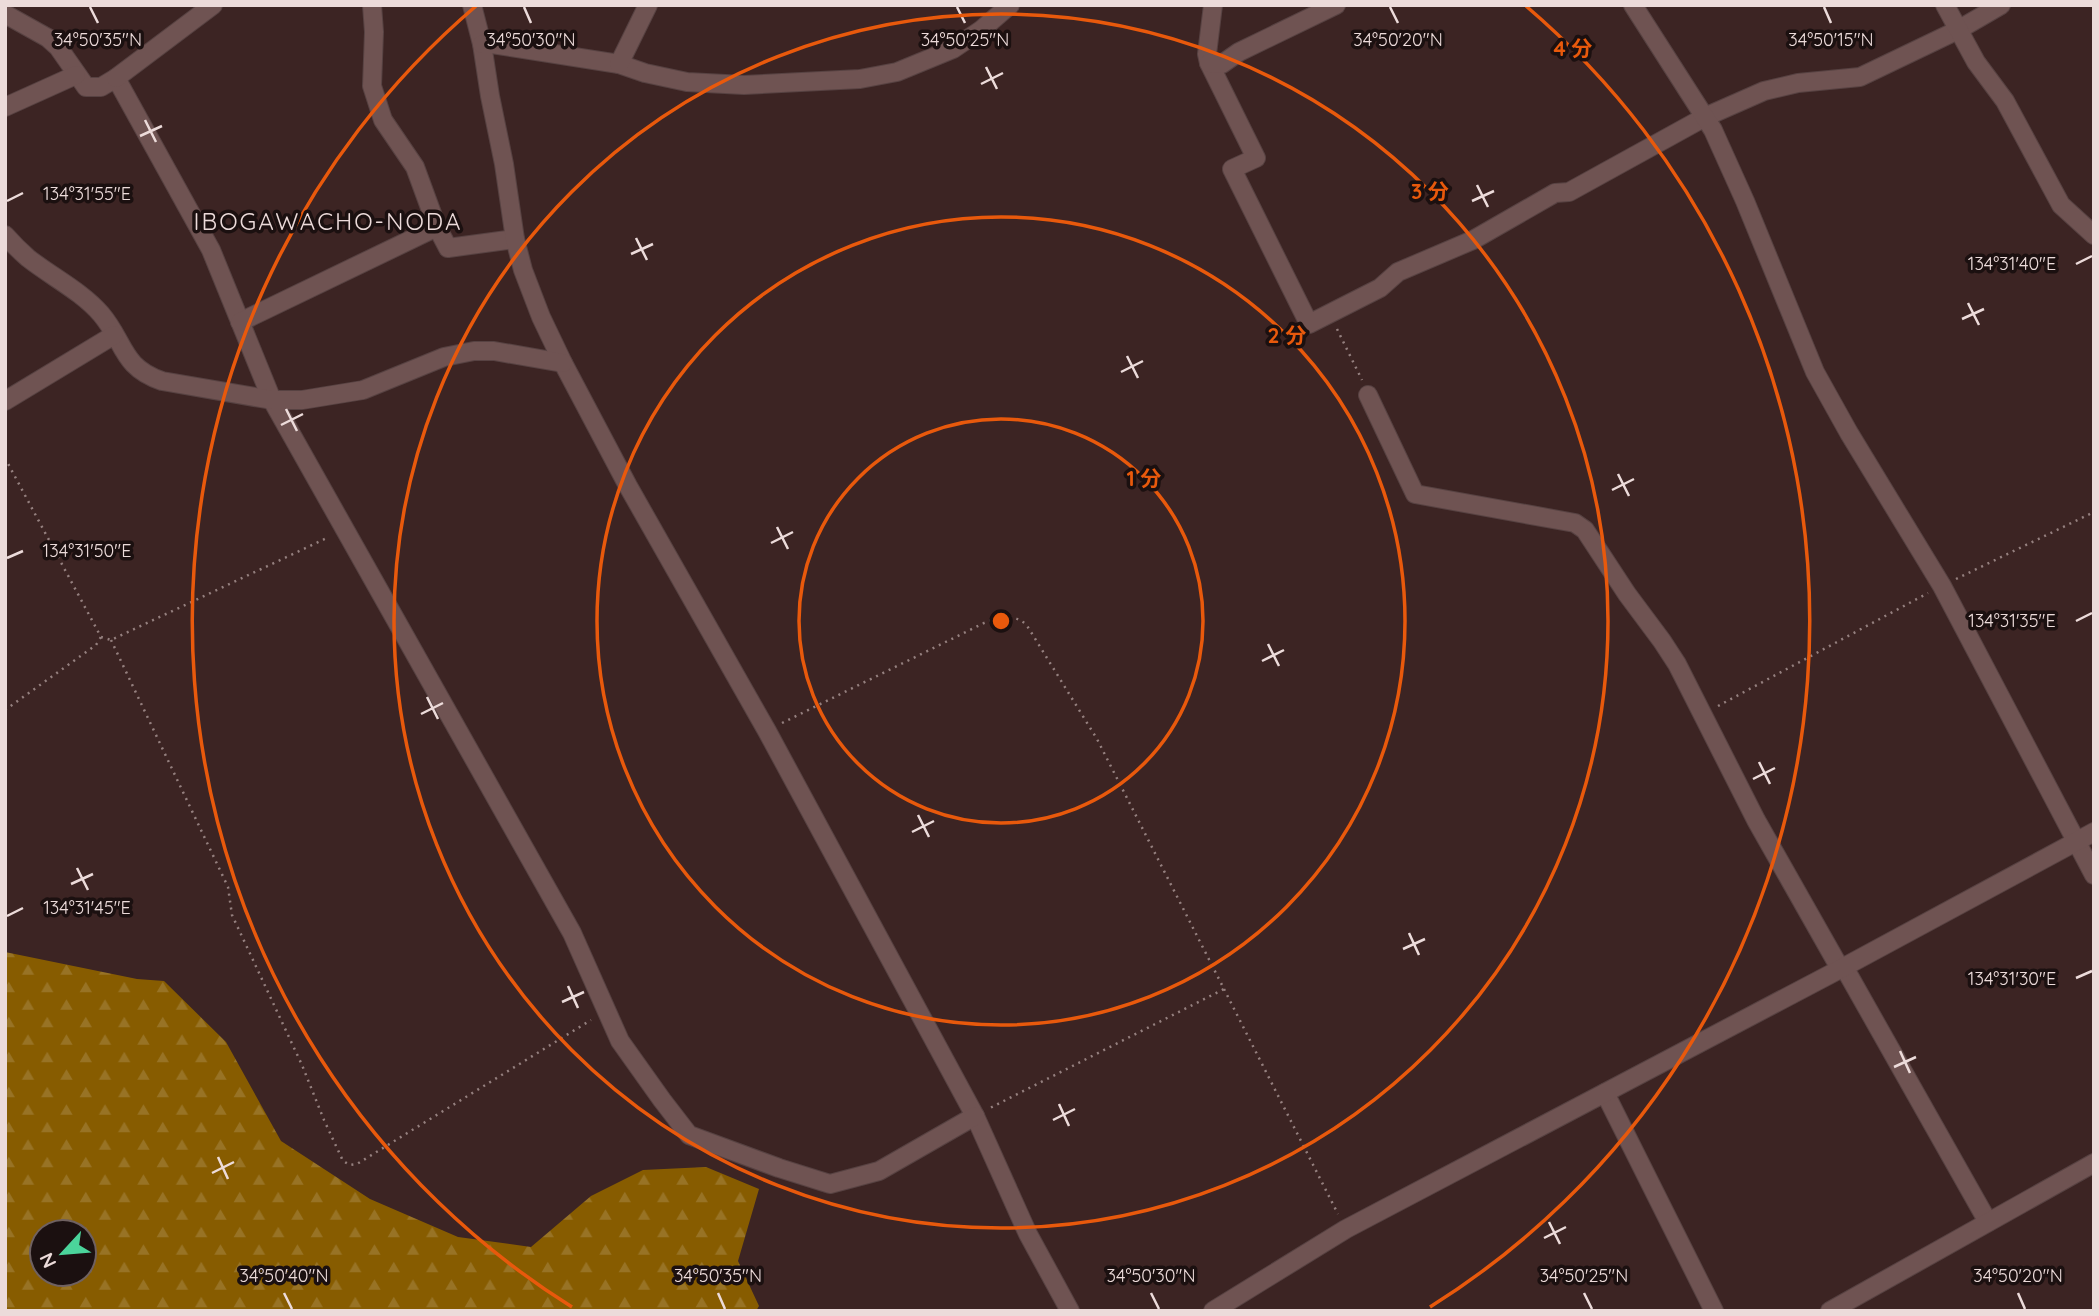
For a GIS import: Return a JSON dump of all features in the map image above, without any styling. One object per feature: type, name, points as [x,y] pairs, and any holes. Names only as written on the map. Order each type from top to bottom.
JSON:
[{"type":"street","points":[[5,13],[48,38],[58,47],[86,87],[101,88],[213,5]]},
{"type":"street","points":[[372,5],[372,86],[383,120],[415,167],[437,227],[448,248],[515,239]]},
{"type":"street","points":[[472,5],[482,44],[515,239],[523,270],[541,317],[628,486],[767,731],[975,1116],[1028,1234],[1070,1311]]},
{"type":"street","points":[[619,64],[648,5]]},
{"type":"street","points":[[482,44],[619,64],[687,82],[744,85],[860,79],[897,72],[953,49],[1010,5]]},
{"type":"street","points":[[1213,5],[1207,54],[1209,63],[1256,158],[1232,169],[1309,324],[1380,288],[1398,272],[1473,240],[1555,193],[1569,192],[1705,117],[1764,91],[1798,83],[1860,76],[1958,30],[2001,5]]},
{"type":"street","points":[[1209,63],[1222,64],[1239,52],[1336,5]]},
{"type":"street","points":[[1633,5],[1705,117],[1745,201],[1815,372],[1942,586],[2094,875]]},
{"type":"street","points":[[1945,5],[1976,62],[2006,101],[2061,205],[2094,235]]},
{"type":"street","points":[[5,107],[76,75]]},
{"type":"street","points":[[116,78],[211,250],[272,400],[572,933],[621,1041],[689,1135],[830,1184],[879,1171],[975,1116]]},
{"type":"street","points":[[240,322],[437,227]]},
{"type":"street","points":[[5,234],[27,257],[82,296],[102,315],[135,367],[162,381],[272,400],[302,400],[363,390],[444,357],[474,351],[494,351],[563,363]]},
{"type":"street","points":[[5,401],[114,335]]},
{"type":"street","points":[[1368,395],[1415,494],[1575,523],[1585,530],[1626,594],[1662,641],[1768,841],[1837,963],[1844,967],[1988,1222]]},
{"type":"street","points":[[1213,1311],[1346,1229],[2094,832]]},
{"type":"street","points":[[1605,1093],[1714,1311]]},
{"type":"street","points":[[1830,1311],[2094,1163]]},
{"type":"path","points":[[1329,314],[1368,390],[1368,395]]},
{"type":"path","points":[[5,458],[101,637],[111,640],[345,529]]},
{"type":"path","points":[[1703,714],[1942,586],[2094,512]]},
{"type":"path","points":[[767,731],[984,622],[1000,617],[1016,617],[1026,624],[1097,739],[1346,1229]]},
{"type":"path","points":[[5,710],[96,645],[101,637]]},
{"type":"path","points":[[111,640],[228,887],[232,915],[344,1161],[350,1165],[357,1164],[608,1010]]},
{"type":"path","points":[[975,1116],[1224,989]]},
{"type":"green space","points":[[5,952],[137,979],[164,981],[226,1042],[281,1141],[370,1199],[458,1237],[531,1247],[591,1196],[643,1170],[706,1167],[759,1189],[738,1261],[759,1306],[756,1311],[5,1311]]},
{"type":"district","name":"IBOGAWACHO-NODA","points":[[328,222]]}]
